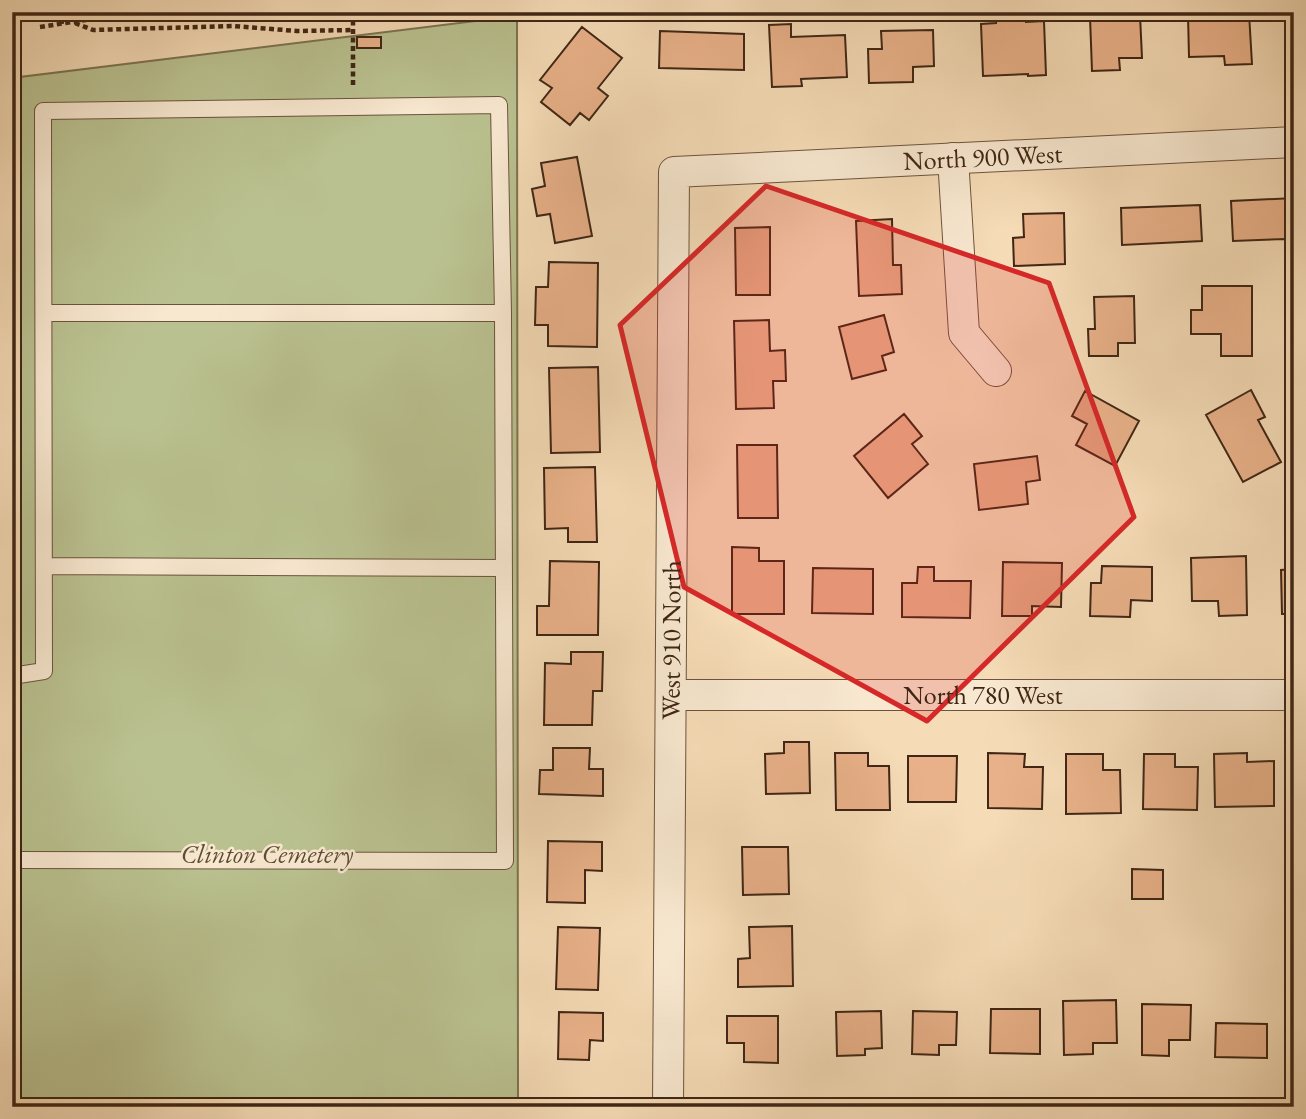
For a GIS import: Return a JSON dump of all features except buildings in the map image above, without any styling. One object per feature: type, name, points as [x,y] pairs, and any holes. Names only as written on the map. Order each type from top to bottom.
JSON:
[{"type":"street","name":"North 900 West","points":[[674,172],[1294,142]]},
{"type":"street","points":[[953,158],[964,333],[996,371]]},
{"type":"street","name":"West 910 North","points":[[668,1107],[674,172]]},
{"type":"street","name":"North 780 West","points":[[671,695],[1294,695]]},
{"type":"lane","points":[[12,676],[44,671],[43,111],[499,105],[503,313],[505,861],[12,860]]},
{"type":"lane","points":[[44,313],[503,313]]},
{"type":"lane","points":[[44,566],[504,568]]},
{"type":"path","points":[[12,18],[24,12]]},
{"type":"path","points":[[60,12],[62,24]]},
{"type":"path","points":[[40,27],[136,12]]},
{"type":"path","points":[[353,12],[353,76]]},
{"type":"path","points":[[75,23],[93,30],[233,26],[298,31],[353,30]]},
{"type":"highlighted area","points":[[766,186],[1049,283],[1134,517],[927,721],[684,587],[620,325]]},
{"type":"green space","name":"Clinton Cemetery","points":[[517,16],[518,1107],[15,1107],[20,77]]}]
